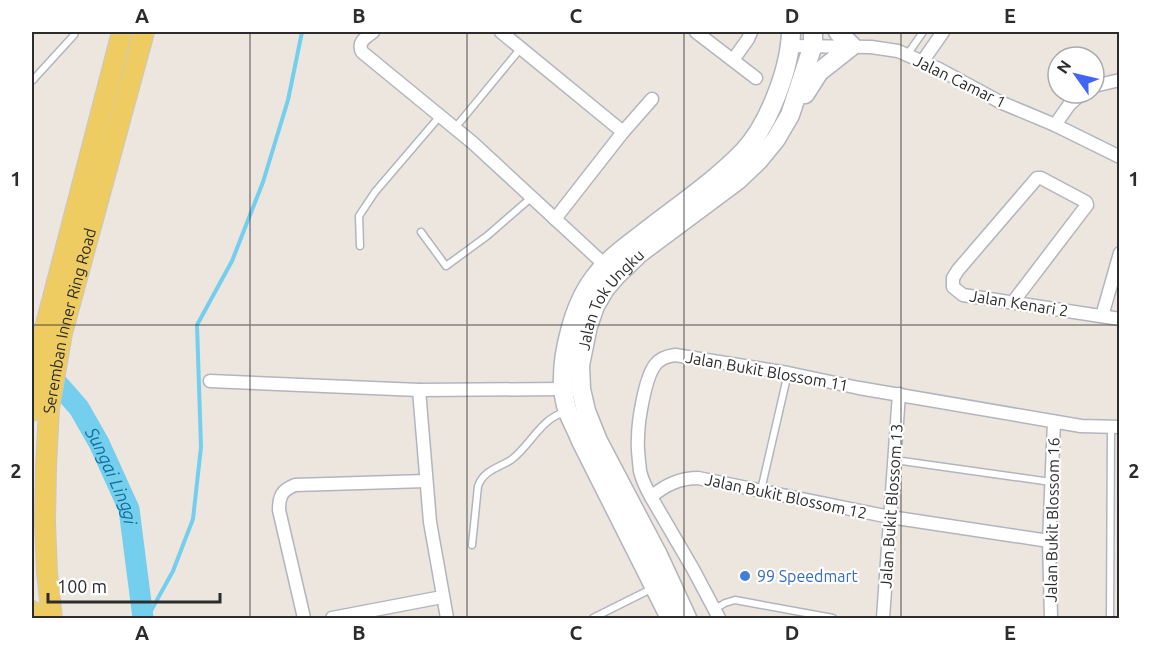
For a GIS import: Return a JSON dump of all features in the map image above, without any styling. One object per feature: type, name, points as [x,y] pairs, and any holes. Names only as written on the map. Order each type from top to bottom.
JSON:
[{"type":"main road","name":"Seremban Inner Ring Road","points":[[52,618],[46,573],[46,466],[40,409],[33,388],[146,32]]},
{"type":"main road","points":[[790,115],[797,109],[819,72],[852,46],[838,32]]},
{"type":"main road","name":"Seremban Inner Ring Road","points":[[40,409],[57,289],[119,38]]},
{"type":"main road","name":"Jalan Tok Ungku","points":[[687,618],[658,555],[598,441],[586,411],[581,389],[580,365],[583,348],[595,306],[617,275],[640,253],[738,180],[770,146],[790,115],[813,38]]},
{"type":"main road","name":"Jalan Tok Ungku","points":[[670,618],[568,411],[563,389],[564,361],[574,317],[583,295],[604,265],[725,169],[760,130],[773,105],[791,39]]},
{"type":"main road","points":[[32,611],[33,618]]},
{"type":"street","points":[[373,32],[362,40],[360,48],[365,55],[455,128],[604,265]]},
{"type":"street","points":[[501,32],[623,132]]},
{"type":"street","points":[[696,32],[756,78]]},
{"type":"street","points":[[733,60],[751,32]]},
{"type":"street","points":[[922,62],[943,32]]},
{"type":"street","name":"Jalan Camar 1","points":[[791,39],[813,38],[852,46],[898,51],[939,69],[1000,102],[1055,125],[1119,157]]},
{"type":"street","points":[[555,219],[623,132],[652,99]]},
{"type":"street","points":[[1055,125],[1069,105]]},
{"type":"street","name":"Jalan Kenari 2","points":[[1013,302],[1087,204],[1037,177],[965,261],[953,278],[953,287],[963,295],[1119,318]]},
{"type":"street","points":[[1102,316],[1119,253]]},
{"type":"street","name":"Jalan Bukit Blossom 11","points":[[717,614],[651,497],[640,471],[638,438],[644,396],[651,372],[660,360],[667,356],[675,355],[788,373],[1054,422],[1115,427]]},
{"type":"street","points":[[210,381],[418,390],[563,389]]},
{"type":"street","points":[[418,390],[430,522],[447,618]]},
{"type":"street","name":"Jalan Bukit Blossom 13","points":[[883,618],[899,394]]},
{"type":"street","name":"Jalan Bukit Blossom 16","points":[[1051,618],[1049,541],[1054,422]]},
{"type":"street","name":"Jalan Bukit Blossom 12","points":[[651,497],[661,488],[673,482],[698,477],[890,518],[1049,541]]},
{"type":"street","points":[[304,618],[279,510],[279,501],[287,488],[295,485],[426,481]]},
{"type":"street","points":[[332,618],[442,597]]},
{"type":"lane","points":[[32,81],[75,32]]},
{"type":"lane","points":[[907,55],[923,32]]},
{"type":"lane","points":[[455,128],[521,48]]},
{"type":"lane","points":[[360,246],[359,216],[375,192],[440,116]]},
{"type":"lane","points":[[421,232],[446,266],[487,237],[532,197]]},
{"type":"lane","points":[[760,490],[788,373]]},
{"type":"lane","points":[[472,544],[480,480],[485,474],[513,458],[551,418],[568,411]]},
{"type":"lane","points":[[1110,618],[1115,427]]},
{"type":"lane","points":[[894,460],[1052,482]]},
{"type":"lane","points":[[593,618],[655,587]]},
{"type":"lane","points":[[717,614],[725,603],[735,600],[833,618]]},
{"type":"waterway","points":[[147,618],[173,571],[193,519],[201,447],[197,325],[232,261],[263,182],[288,100],[302,32]]},
{"type":"waterway","name":"Sungai Linggi","points":[[44,368],[79,408],[99,443],[129,509],[143,618]]},
{"type":"place","name":"99 Speedmart","points":[[745,576]]}]
